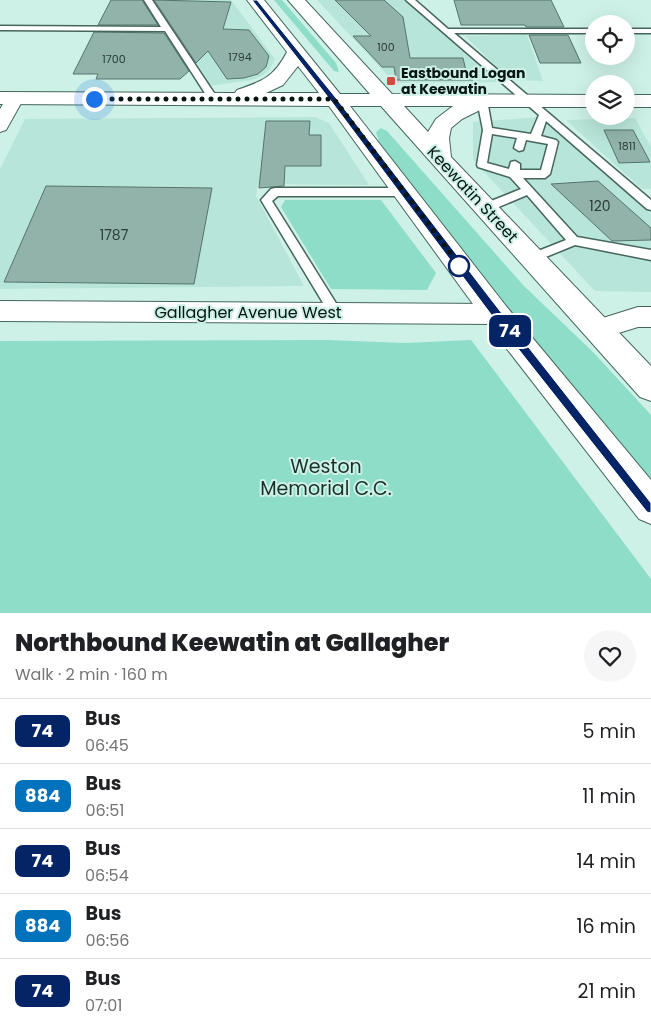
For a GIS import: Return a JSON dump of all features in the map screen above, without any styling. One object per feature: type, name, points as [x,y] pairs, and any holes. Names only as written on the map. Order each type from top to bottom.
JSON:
[{"type":"main road","points":[[255,0],[334,99],[496,314],[651,507]]},
{"type":"main road","name":"Keewatin Street","points":[[296,0],[651,387]]},
{"type":"main road","points":[[221,99],[270,85],[284,76],[296,52]]},
{"type":"main road","points":[[8,98],[585,101]]},
{"type":"main road","points":[[440,159],[438,135],[440,128],[453,116],[482,100]]},
{"type":"main road","points":[[635,101],[651,101]]},
{"type":"street","points":[[0,126],[8,98]]},
{"type":"street","name":"Gallagher Avenue West","points":[[0,311],[496,314]]},
{"type":"street","points":[[599,329],[638,317],[651,317]]},
{"type":"lane","points":[[148,0],[167,29],[221,99]]},
{"type":"lane","points":[[410,0],[526,100],[646,198],[651,206]]},
{"type":"lane","points":[[0,28],[167,29]]},
{"type":"lane","points":[[446,31],[585,31]]},
{"type":"lane","points":[[635,31],[651,31]]},
{"type":"lane","points":[[482,100],[488,130],[482,165],[545,174],[552,142],[523,135],[488,130]]},
{"type":"lane","points":[[535,138],[544,114]]},
{"type":"lane","points":[[519,148],[523,135]]},
{"type":"lane","points":[[514,169],[529,190],[574,242]]},
{"type":"lane","points":[[486,208],[529,190]]},
{"type":"lane","points":[[335,312],[266,200],[275,192],[404,192]]},
{"type":"lane","points":[[532,258],[574,242],[651,254]]},
{"type":"shaded area","points":[[156,0],[231,0],[275,59],[270,69],[262,76],[252,80],[209,86]]},
{"type":"shaded area","points":[[317,0],[405,0],[499,82],[395,83]]},
{"type":"shaded area","points":[[527,35],[543,81],[510,80],[465,36]]},
{"type":"shaded area","points":[[315,117],[329,123],[369,185],[258,184],[256,196],[304,286],[0,289],[0,169],[25,119]]},
{"type":"shaded area","points":[[541,117],[651,214],[651,292],[595,291],[473,160],[473,122]]},
{"type":"shaded area","points":[[635,118],[651,147],[651,189],[642,189],[566,120],[585,119],[585,125],[635,125]]},
{"type":"green space","points":[[274,0],[282,0],[336,63],[339,72],[334,71]]},
{"type":"green space","points":[[381,128],[387,131],[524,286],[593,352],[651,415],[651,482],[529,335],[381,149],[376,132]]},
{"type":"green space","points":[[285,200],[381,200],[436,273],[427,290],[331,289],[281,207]]},
{"type":"green space","name":"Weston Memorial C.C.","points":[[328,340],[405,343],[471,340],[651,579],[651,613],[0,613],[0,341]]},
{"type":"building","points":[[111,0],[142,0],[158,25],[98,25]]},
{"type":"building","points":[[154,0],[231,2],[223,29],[249,30],[269,56],[266,67],[258,74],[244,78],[227,79],[208,51],[196,63]]},
{"type":"building","points":[[335,0],[384,0],[403,17],[410,58],[463,58],[467,75],[473,80],[396,80],[394,67],[382,67],[353,36],[371,36]]},
{"type":"building","points":[[454,0],[551,0],[564,27],[461,25]]},
{"type":"building","points":[[94,32],[164,33],[189,71],[180,79],[96,79],[98,74],[73,74]]},
{"type":"building","points":[[529,35],[568,35],[581,63],[540,63]]},
{"type":"building","points":[[266,121],[310,121],[309,135],[321,135],[321,166],[285,166],[284,186],[259,188]]},
{"type":"building","points":[[604,130],[633,130],[650,162],[619,163]]},
{"type":"building","points":[[598,181],[651,228],[651,240],[612,241],[551,184]]},
{"type":"building","points":[[46,186],[212,188],[194,284],[4,282]]},
{"type":"bus line","name":"74","points":[[255,0],[334,99],[496,314],[651,507]]},
{"type":"place","name":"Eastbound Logan at Keewatin","points":[[391,81]]},
{"type":"route","points":[[94,99],[334,99],[462,268],[459,266]]}]
